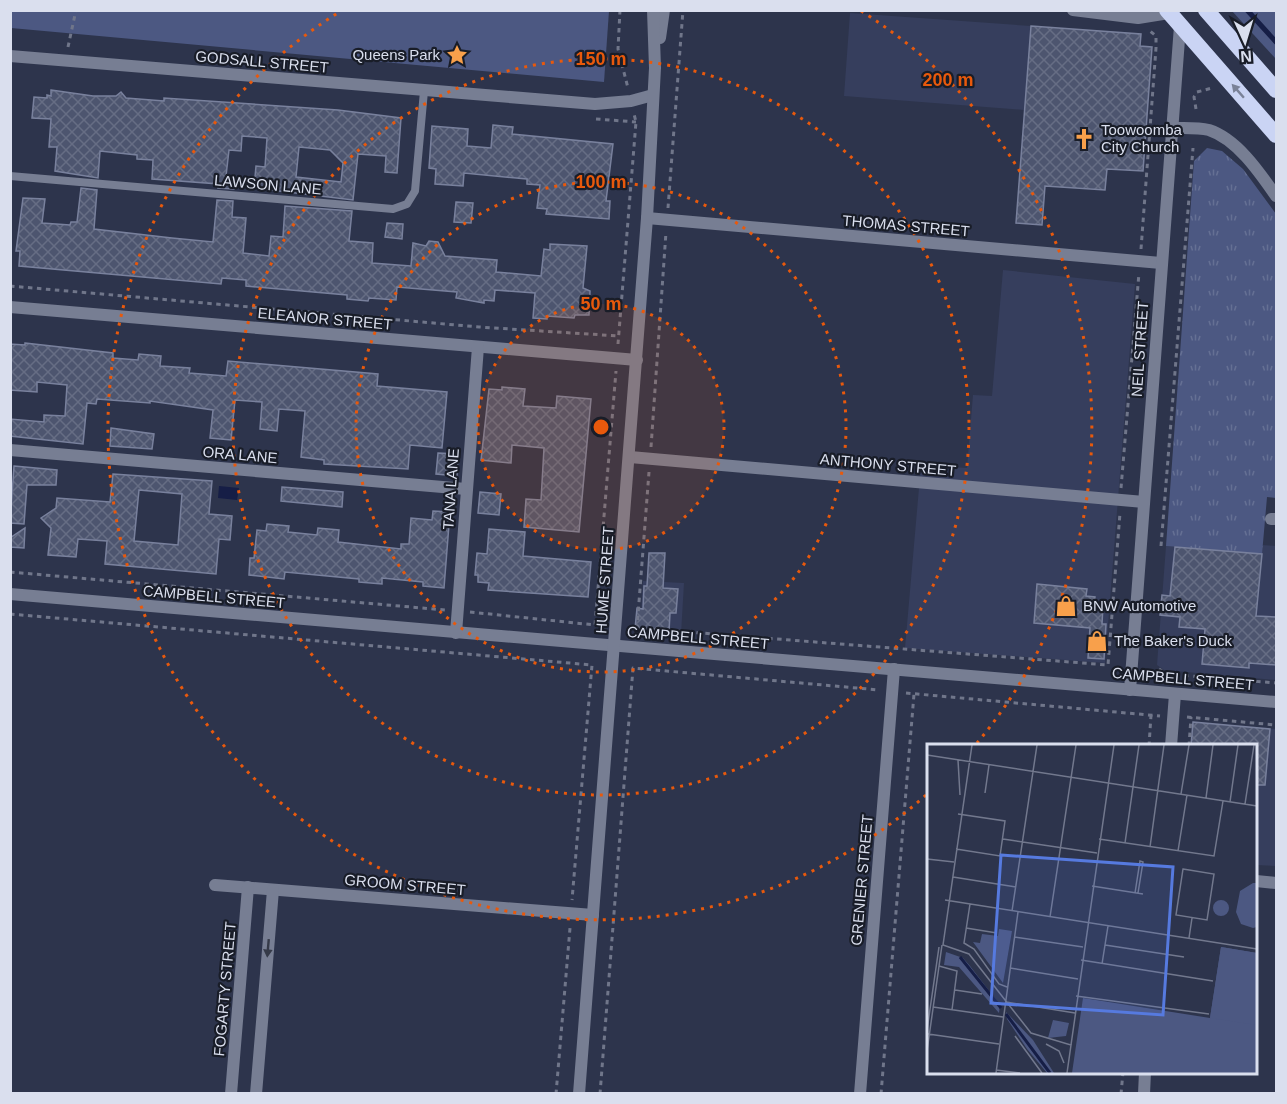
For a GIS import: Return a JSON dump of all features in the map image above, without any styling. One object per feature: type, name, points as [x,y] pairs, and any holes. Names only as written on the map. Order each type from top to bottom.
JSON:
[{"type":"highway","points":[[1206,10],[1276,90]]},
{"type":"highway","points":[[1174,15],[1276,135]]},
{"type":"street","name":"HUME STREET","points":[[579,1094],[647,218],[655,68],[653,10]]},
{"type":"street","name":"HUME STREET","points":[[655,68],[664,10]]},
{"type":"street","points":[[1073,10],[1138,18],[1174,15]]},
{"type":"street","name":"NEIL STREET","points":[[1130,690],[1172,128],[1174,15]]},
{"type":"street","name":"GODSALL STREET","points":[[10,56],[596,104],[631,101],[654,95]]},
{"type":"street","points":[[1172,128],[1209,130],[1226,139],[1242,153],[1276,196]]},
{"type":"street","name":"THOMAS STREET","points":[[647,218],[1161,263]]},
{"type":"street","name":"ELEANOR STREET","points":[[10,307],[637,360]]},
{"type":"street","name":"TANA LANE","points":[[456,633],[478,347]]},
{"type":"street","name":"ORA LANE","points":[[10,450],[466,489]]},
{"type":"street","name":"ANTHONY STREET","points":[[630,457],[1144,502]]},
{"type":"street","name":"CAMPBELL STREET","points":[[10,594],[1276,702]]},
{"type":"street","name":"GRENIER STREET","points":[[860,1094],[894,669]]},
{"type":"street","points":[[1171,744],[1175,694]]},
{"type":"street","points":[[1257,881],[1276,883]]},
{"type":"street","name":"GROOM STREET","points":[[215,885],[593,915]]},
{"type":"street","name":"FOGARTY STREET","points":[[231,1094],[248,887]]},
{"type":"street","points":[[256,1094],[273,890]]},
{"type":"street","points":[[1144,1094],[1145,1074]]},
{"type":"lane","name":"LAWSON LANE","points":[[10,176],[393,209],[407,204],[415,191],[424,91]]},
{"type":"path","points":[[65,60],[76,10]]},
{"type":"path","points":[[10,572],[595,625],[636,122],[618,49],[621,10]]},
{"type":"path","points":[[683,10],[637,628],[1108,665],[1156,48],[1156,36],[1146,30]]},
{"type":"path","points":[[1161,546],[1193,148]]},
{"type":"path","points":[[10,286],[619,336]]},
{"type":"path","points":[[10,614],[592,665],[556,1094]]},
{"type":"path","points":[[600,1094],[633,668]]},
{"type":"path","points":[[1159,669],[1166,674],[1276,683]]},
{"type":"path","points":[[881,1094],[914,694]]},
{"type":"path","points":[[1149,744],[1151,716],[1191,717],[1276,725]]},
{"type":"path","points":[[1189,744],[1191,717]]},
{"type":"path","points":[[1121,1094],[1123,1074]]},
{"type":"shaded area","points":[[850,13],[1031,26],[1025,110],[844,96]]},
{"type":"shaded area","points":[[1003,270],[1135,284],[1105,663],[905,648],[921,465],[967,468],[973,395],[992,396]]},
{"type":"shaded area","points":[[219,486],[239,488],[237,500],[218,498]]},
{"type":"shaded area","points":[[1262,545],[1276,546],[1276,680],[1164,670],[1157,665],[1166,546],[1261,554]]},
{"type":"shaded area","points":[[643,581],[684,583],[681,634],[640,630]]},
{"type":"shaded area","points":[[1193,722],[1276,729],[1276,866],[1257,865],[1257,744],[1191,744]]},
{"type":"green space","name":"Queens Park","points":[[10,11],[609,11],[604,82],[11,28]]},
{"type":"green space","points":[[1232,11],[1276,11],[1276,59]]},
{"type":"green space","points":[[1207,148],[1222,151],[1243,169],[1276,214],[1276,498],[1267,497],[1262,554],[1166,546],[1194,161]]},
{"type":"building","name":"Toowoomba City Church","points":[[1031,26],[1141,34],[1140,46],[1152,47],[1143,171],[1107,169],[1105,190],[1045,186],[1042,225],[1016,223]]},
{"type":"building","points":[[51,90],[93,96],[116,96],[121,92],[126,98],[164,101],[164,98],[338,110],[401,118],[397,173],[385,172],[386,156],[358,154],[353,200],[254,188],[256,166],[265,167],[267,138],[242,136],[241,151],[229,150],[226,176],[235,177],[234,189],[218,188],[219,184],[152,179],[153,160],[137,159],[137,155],[100,151],[98,178],[55,171],[57,147],[49,147],[51,119],[32,118],[34,97],[51,96]],"holes":[[[299,147],[330,150],[343,163],[341,182],[296,177]]]},
{"type":"building","points":[[493,125],[513,127],[512,134],[613,144],[606,201],[610,201],[609,219],[546,214],[547,209],[537,208],[540,185],[527,184],[527,179],[464,173],[463,186],[435,184],[436,169],[429,168],[432,126],[468,129],[467,146],[491,148]]},
{"type":"building","points":[[81,188],[97,190],[94,229],[213,242],[217,200],[233,201],[232,217],[246,218],[243,253],[269,256],[271,236],[283,237],[285,206],[352,211],[349,241],[373,243],[372,263],[411,266],[413,243],[426,246],[429,241],[438,242],[445,256],[497,260],[496,272],[541,276],[544,249],[550,250],[550,244],[587,246],[583,288],[590,291],[589,315],[575,315],[574,318],[547,316],[547,319],[533,318],[535,293],[495,290],[494,301],[484,300],[484,303],[456,298],[457,292],[397,287],[396,300],[369,298],[368,301],[347,299],[347,295],[246,286],[246,280],[222,278],[221,284],[19,266],[20,251],[16,251],[23,198],[45,199],[42,223],[70,225],[71,222],[77,222]]},
{"type":"building","points":[[456,202],[473,203],[471,223],[454,222]]},
{"type":"building","points":[[387,223],[403,224],[402,239],[385,237]]},
{"type":"building","points":[[25,343],[113,353],[113,358],[138,360],[139,354],[161,356],[160,366],[190,368],[189,373],[226,376],[228,361],[378,374],[377,386],[447,392],[442,448],[410,445],[408,469],[324,464],[324,460],[301,457],[305,411],[279,409],[277,431],[260,429],[262,402],[235,400],[231,440],[210,438],[213,410],[150,401],[150,403],[97,399],[96,404],[87,403],[83,444],[10,436],[10,419],[44,422],[44,415],[65,416],[67,385],[37,382],[37,392],[10,390],[10,344],[25,345]]},
{"type":"building","points":[[502,387],[525,389],[523,406],[556,408],[557,396],[591,399],[579,532],[524,527],[526,499],[541,500],[544,448],[512,445],[511,463],[481,460],[489,389],[502,390]]},
{"type":"building","points":[[111,428],[154,434],[152,449],[110,446]]},
{"type":"building","points":[[438,453],[458,454],[457,476],[436,474]]},
{"type":"building","points":[[14,466],[57,470],[56,485],[27,485],[24,524],[10,523]]},
{"type":"building","points":[[113,474],[212,481],[209,514],[232,516],[230,540],[219,539],[216,574],[105,564],[107,541],[78,539],[76,557],[48,555],[51,528],[41,518],[56,508],[57,498],[110,502]],"holes":[[[139,490],[182,494],[178,545],[134,541]]]},
{"type":"building","points":[[282,487],[343,492],[342,507],[281,501]]},
{"type":"building","points":[[480,492],[501,494],[499,515],[478,513]]},
{"type":"building","points":[[433,511],[450,512],[444,588],[423,586],[423,582],[382,578],[382,584],[359,582],[359,579],[285,572],[284,579],[249,575],[250,558],[254,558],[257,530],[266,531],[267,524],[289,526],[288,532],[317,535],[318,528],[339,530],[338,542],[401,549],[401,544],[409,544],[411,518],[432,520]]},
{"type":"building","points":[[25,528],[24,548],[10,547],[10,538]]},
{"type":"building","points":[[489,529],[525,532],[523,556],[591,562],[588,597],[488,590],[489,583],[478,582],[478,575],[475,575],[477,553],[487,554]]},
{"type":"building","points":[[1175,547],[1262,554],[1256,616],[1276,617],[1276,665],[1249,663],[1249,668],[1202,664],[1205,629],[1179,627],[1180,617],[1160,615],[1162,595],[1170,596]]},
{"type":"building","points":[[649,553],[665,553],[663,588],[678,589],[676,613],[670,613],[669,632],[635,629],[637,608],[643,609]]},
{"type":"building","points":[[1037,584],[1087,589],[1086,596],[1095,597],[1094,604],[1103,605],[1102,624],[1106,624],[1104,659],[1088,658],[1090,628],[1034,623]]},
{"type":"building","points":[[1193,722],[1270,729],[1265,785],[1257,785],[1257,744],[1191,744]]},
{"type":"waterway","points":[[1247,10],[1276,42]]},
{"type":"place","name":"Queens Park","points":[[457,55]]},
{"type":"place","name":"Toowoomba City Church","points":[[1084,139]]},
{"type":"place","name":"BNW Automotive","points":[[1066,606]]},
{"type":"place","name":"The Baker's Duck","points":[[1097,641]]}]
